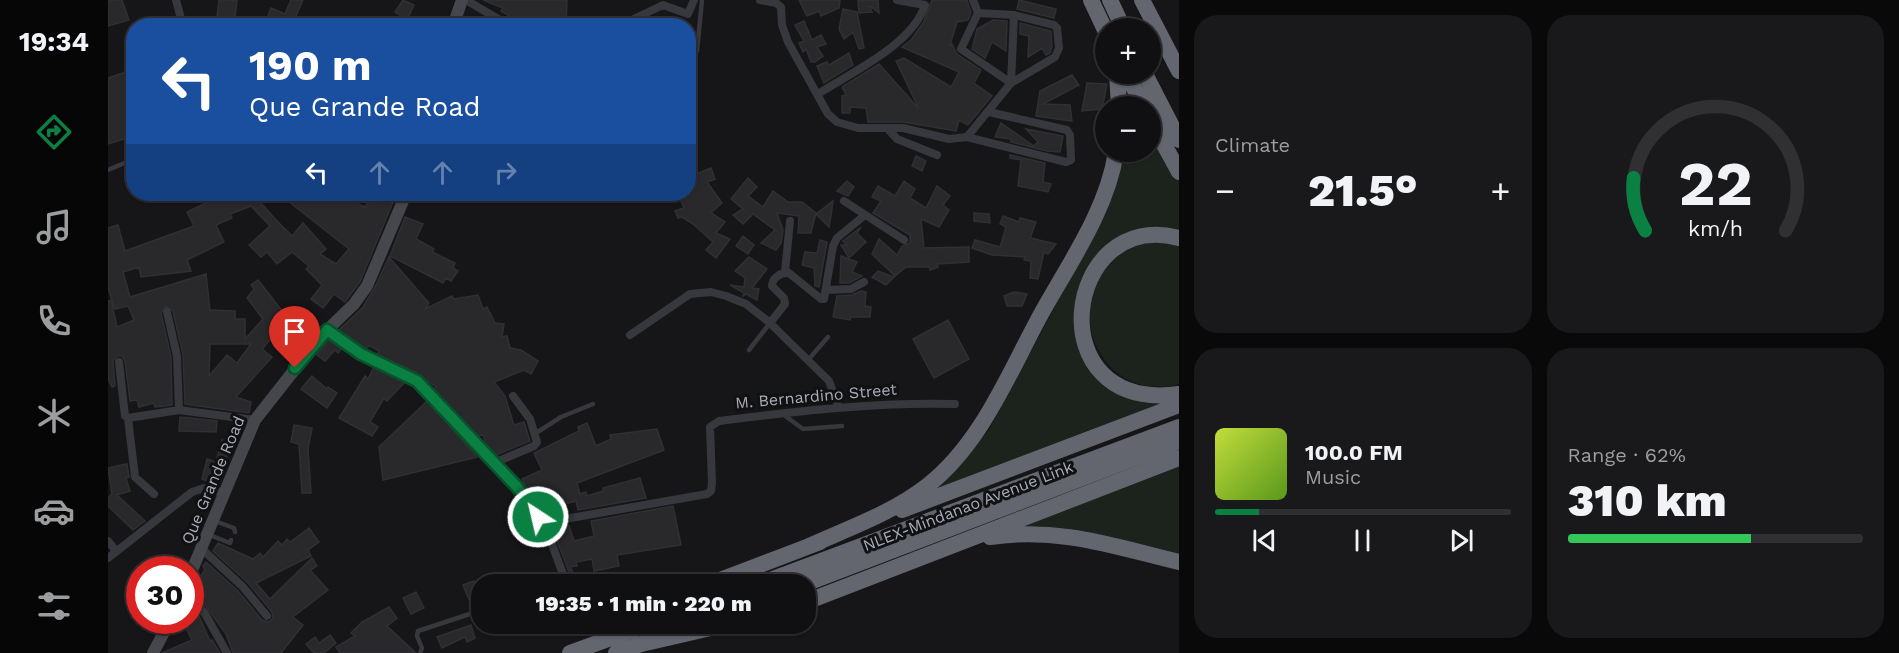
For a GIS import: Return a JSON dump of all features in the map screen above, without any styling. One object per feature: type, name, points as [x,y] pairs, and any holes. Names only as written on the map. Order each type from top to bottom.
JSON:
[{"type":"highway","points":[[1092,0],[1100,18]]},
{"type":"highway","points":[[1110,0],[1118,18]]},
{"type":"highway","points":[[1142,0],[1179,71]]},
{"type":"highway","points":[[1150,84],[1179,140]]},
{"type":"highway","points":[[1161,139],[1179,171]]},
{"type":"highway","points":[[809,546],[900,504],[927,485],[959,455],[981,424],[1081,242],[1108,182],[1113,162]]},
{"type":"highway","points":[[1179,238],[1149,236],[1128,242],[1107,256],[1085,290],[1081,323],[1086,345],[1096,364],[1124,389],[1154,397],[1179,394]]},
{"type":"highway","points":[[736,574],[1179,405]]},
{"type":"highway","name":"NLEX-Mindanao Avenue Link","points":[[786,574],[1179,427]]},
{"type":"highway","name":"NLEX-Mindanao Avenue Link","points":[[816,580],[1179,441]]},
{"type":"highway","points":[[816,598],[1179,458]]},
{"type":"highway","points":[[929,554],[984,537],[1016,533],[1051,533],[1179,562]]},
{"type":"highway","points":[[558,653],[597,634]]},
{"type":"highway","points":[[570,653],[622,634]]},
{"type":"highway","points":[[616,653],[668,634]]},
{"type":"highway","points":[[637,645],[685,634]]},
{"type":"main road","points":[[456,18],[464,0]]},
{"type":"main road","name":"Que Grande Road","points":[[198,556],[255,420],[327,330],[354,304],[367,286],[400,201]]},
{"type":"main road","points":[[153,653],[163,634]]},
{"type":"street","points":[[176,0],[181,18]]},
{"type":"street","points":[[464,0],[496,18]]},
{"type":"street","points":[[637,18],[663,6],[688,14],[694,0]]},
{"type":"street","points":[[760,0],[776,3],[781,7],[782,25],[788,42],[828,114],[837,122],[858,128],[889,130],[903,128],[949,139],[967,137],[1066,162],[1071,160],[1070,135],[1067,130],[989,112]]},
{"type":"street","points":[[818,94],[900,41],[921,15],[925,5],[897,0]]},
{"type":"street","points":[[973,0],[978,13],[962,49],[1011,83]]},
{"type":"street","points":[[967,137],[1011,83],[1051,60],[1059,48],[1056,26],[1014,15],[978,13]]},
{"type":"street","points":[[1011,83],[1014,15]]},
{"type":"street","points":[[889,130],[897,139],[937,155]]},
{"type":"street","points":[[844,201],[904,240]]},
{"type":"street","points":[[784,272],[789,273],[821,299],[826,296],[831,255],[837,238],[865,215]]},
{"type":"street","points":[[770,324],[785,304],[784,298],[772,283],[784,272],[790,221]]},
{"type":"street","points":[[826,290],[852,289],[864,282]]},
{"type":"street","points":[[630,335],[690,294],[700,292],[726,296],[746,304],[808,360],[829,381],[838,406]]},
{"type":"street","points":[[167,312],[177,356],[179,410]]},
{"type":"street","points":[[327,330],[361,354],[417,381],[517,487],[550,537],[563,574]]},
{"type":"street","points":[[119,362],[135,477],[154,494]]},
{"type":"street","points":[[494,463],[534,446],[537,442],[536,433],[522,404],[513,396]]},
{"type":"street","name":"M. Bernardino Street","points":[[542,523],[706,494],[711,491],[712,483],[710,430],[713,423],[838,406],[955,404]]},
{"type":"street","points":[[128,418],[179,410],[255,420]]},
{"type":"street","points":[[108,558],[192,492],[204,488],[224,494]]},
{"type":"street","points":[[108,541],[116,551]]},
{"type":"street","points":[[201,549],[243,587],[267,616]]},
{"type":"street","points":[[204,612],[226,653]]},
{"type":"lane","points":[[697,51],[702,0]]},
{"type":"lane","points":[[108,170],[126,162]]},
{"type":"lane","points":[[749,350],[770,324]]},
{"type":"lane","points":[[808,360],[828,337]]},
{"type":"lane","points":[[536,433],[561,417],[593,404]]},
{"type":"lane","points":[[782,413],[799,428],[842,426]]},
{"type":"lane","points":[[213,520],[234,528],[235,532]]},
{"type":"lane","points":[[207,534],[230,543],[231,540]]},
{"type":"lane","points":[[420,653],[422,648],[417,636],[418,630],[471,613]]},
{"type":"shaded area","points":[[1161,147],[1179,180],[1179,234],[1137,234],[1077,302],[1104,380],[1179,397],[913,503],[960,466],[990,428],[1100,223],[1118,162],[1161,162]]},
{"type":"shaded area","points":[[1179,242],[1179,384],[1149,386],[1124,377],[1105,360],[1093,338],[1089,312],[1094,287],[1108,264],[1133,246]]},
{"type":"shaded area","points":[[1179,464],[1179,557],[1073,529],[1040,526],[999,529]]},
{"type":"building","points":[[108,0],[122,0],[128,18],[126,21],[108,26]]},
{"type":"building","points":[[219,0],[237,0],[235,18],[217,18]]},
{"type":"building","points":[[291,0],[303,0],[295,18],[267,18],[271,8],[285,14]]},
{"type":"building","points":[[403,0],[414,5],[408,18],[395,12]]},
{"type":"building","points":[[483,0],[567,0],[566,18],[513,18],[501,11],[503,8]]},
{"type":"building","points":[[799,0],[840,1],[839,8],[821,16],[819,11],[807,16]]},
{"type":"building","points":[[858,0],[878,0],[879,13],[869,5],[872,12],[859,13]]},
{"type":"building","points":[[932,0],[967,0],[971,13],[968,20],[957,22],[950,45],[952,44],[957,54],[981,70],[974,83],[992,96],[968,125],[959,120],[956,131],[903,122],[868,122],[866,108],[850,107],[850,113],[842,113],[842,96],[846,95],[842,87],[879,64],[919,109],[896,61],[904,58],[951,87],[959,72],[902,47],[911,40],[923,23]]},
{"type":"building","points":[[1019,0],[1056,9],[1054,18],[1017,9]]},
{"type":"building","points":[[843,9],[857,12],[864,48],[859,49],[853,32],[844,39],[839,29]]},
{"type":"building","points":[[993,20],[1007,21],[1006,51],[992,42],[985,58],[972,49],[977,29]]},
{"type":"building","points":[[804,21],[812,40],[821,35],[826,44],[817,47],[823,56],[815,62],[811,62],[806,49],[803,52],[799,43],[804,41],[795,25]]},
{"type":"building","points":[[1020,23],[1051,31],[1050,53],[1046,55],[1042,48],[1028,57],[1029,36],[1020,34]]},
{"type":"building","points":[[849,53],[853,65],[824,83],[817,66],[827,62],[829,65]]},
{"type":"building","points":[[126,72],[126,138],[108,144],[108,78]]},
{"type":"building","points":[[1072,75],[1079,85],[1043,104],[1070,105],[1072,121],[1036,116],[1040,91]]},
{"type":"building","points":[[1087,83],[1107,84],[1105,96],[1095,96],[1095,110],[1082,111]]},
{"type":"building","points":[[1001,123],[1034,146],[1038,142],[1026,129],[1063,136],[1060,152],[1047,151],[1011,142],[1011,139],[995,137]]},
{"type":"building","points":[[1010,155],[1045,163],[1043,182],[1051,184],[1048,192],[1018,186],[1021,160],[1010,158]]},
{"type":"building","points":[[916,156],[926,161],[922,171],[912,166]]},
{"type":"building","points":[[711,168],[715,179],[707,182],[722,203],[711,213],[725,222],[716,233],[730,239],[716,258],[706,250],[713,242],[693,224],[682,217],[678,218],[675,211],[684,208],[681,201],[696,201],[696,174]]},
{"type":"building","points":[[748,178],[757,187],[748,196],[763,207],[773,191],[788,202],[802,202],[816,213],[811,233],[798,233],[799,216],[777,213],[783,230],[781,243],[776,250],[761,243],[775,230],[753,214],[743,224],[733,215],[743,209],[731,199]]},
{"type":"building","points":[[847,181],[854,187],[848,196],[837,191]]},
{"type":"building","points":[[904,181],[915,189],[910,198],[926,208],[937,186],[950,196],[943,205],[949,210],[939,227],[921,219],[924,248],[969,247],[969,262],[937,264],[938,267],[930,270],[929,267],[906,267],[895,276],[872,254],[879,239],[897,255],[902,246],[910,243],[910,235],[873,213],[881,201],[872,197],[878,186],[895,196]]},
{"type":"building","points":[[210,201],[263,201],[261,203],[292,236],[303,223],[326,249],[320,254],[336,264],[349,249],[288,201],[352,201],[365,207],[369,201],[393,202],[360,282],[345,302],[334,294],[323,308],[311,299],[322,285],[306,269],[309,266],[292,252],[277,264],[267,252],[261,257],[249,245],[270,226],[251,206],[230,214],[232,218],[216,225],[224,242],[187,260],[191,271],[141,277],[139,267],[123,272],[130,297],[206,274],[210,310],[235,311],[235,319],[245,319],[245,339],[263,319],[247,298],[254,289],[251,285],[258,280],[290,321],[293,318],[313,333],[300,348],[281,327],[262,349],[272,357],[236,397],[251,402],[249,413],[185,404],[183,355],[173,311],[165,306],[161,313],[171,357],[172,405],[155,407],[154,403],[139,407],[137,400],[130,401],[125,361],[122,356],[113,360],[115,386],[112,387],[108,379],[108,301],[111,300],[117,327],[134,320],[128,306],[115,309],[108,288],[108,228],[118,225],[125,251],[194,226],[187,212]],"holes":[[[210,344],[251,344],[237,363],[227,355],[209,376]]]},
{"type":"building","points":[[833,201],[831,215],[829,227],[816,214]]},
{"type":"building","points":[[974,213],[989,214],[990,223],[974,221]]},
{"type":"building","points":[[1003,216],[1019,222],[1020,218],[1036,222],[1030,238],[1056,244],[1048,254],[1044,252],[1038,279],[1030,278],[1031,261],[1024,260],[1025,257],[992,255],[972,248],[975,240],[1000,247],[1006,227],[1000,224]]},
{"type":"building","points":[[405,217],[423,224],[416,239],[434,249],[432,252],[455,263],[453,268],[458,271],[451,281],[446,278],[443,283],[390,256]]},
{"type":"building","points":[[861,227],[857,233],[866,242],[849,258],[841,245],[847,245],[843,241]]},
{"type":"building","points":[[743,236],[754,245],[748,254],[736,246]]},
{"type":"building","points":[[820,240],[827,242],[819,287],[815,286],[814,268],[802,265],[805,252],[817,253]]},
{"type":"building","points":[[841,256],[857,262],[852,272],[862,276],[849,283],[840,283]]},
{"type":"building","points":[[389,257],[429,303],[425,309],[452,296],[454,299],[478,295],[483,309],[487,307],[495,323],[504,324],[502,337],[507,336],[510,348],[521,350],[538,361],[531,374],[524,370],[494,382],[505,396],[514,425],[524,422],[530,441],[496,455],[486,444],[483,435],[478,436],[434,389],[436,387],[416,372],[377,355],[379,351],[369,345],[366,349],[339,330],[363,307]]},
{"type":"building","points":[[749,257],[767,269],[752,288],[759,289],[757,300],[746,294],[743,296],[744,293],[730,285],[744,287],[745,278],[735,271]]},
{"type":"building","points":[[878,271],[894,277],[886,285],[872,277]]},
{"type":"building","points":[[861,291],[866,292],[865,306],[871,307],[870,317],[851,317],[850,320],[833,317],[837,296],[852,295]]},
{"type":"building","points":[[1014,292],[1027,294],[1022,306],[1007,306],[1004,296]]},
{"type":"building","points":[[948,320],[969,359],[934,378],[913,339]]},
{"type":"building","points":[[329,339],[342,348],[338,353],[335,350],[325,361],[317,355]]},
{"type":"building","points":[[374,367],[405,382],[387,401],[384,398],[370,422],[378,427],[372,436],[339,418],[365,376],[368,379]]},
{"type":"building","points":[[312,376],[327,389],[328,387],[337,393],[327,408],[301,389]]},
{"type":"building","points":[[427,401],[477,457],[383,480],[379,447]]},
{"type":"building","points":[[180,417],[217,421],[216,432],[179,431]]},
{"type":"building","points":[[587,423],[596,446],[611,439],[610,435],[657,429],[664,450],[577,483],[580,494],[586,492],[587,496],[603,491],[603,488],[640,478],[646,498],[578,510],[576,501],[555,507],[549,492],[532,498],[522,479],[542,470],[534,453],[579,431],[578,427]]},
{"type":"building","points":[[294,425],[312,428],[308,449],[311,493],[302,493],[299,444],[291,442]]},
{"type":"building","points":[[222,440],[230,442],[225,464],[227,465],[219,485],[202,479],[207,459],[216,462]]},
{"type":"building","points":[[127,464],[129,477],[126,478],[130,491],[117,495],[145,521],[133,530],[108,506],[108,498],[112,494],[108,468]]},
{"type":"building","points":[[673,506],[681,545],[617,555],[619,566],[594,571],[592,559],[576,562],[577,566],[570,567],[574,574],[569,574],[552,528],[569,525],[574,541],[594,536],[591,521]]},
{"type":"building","points":[[309,528],[319,542],[308,550],[311,556],[256,583],[270,599],[312,558],[317,566],[310,570],[328,590],[293,617],[303,625],[281,653],[233,653],[226,634],[204,604],[204,597],[206,597],[204,596],[204,565],[206,562],[238,591],[262,620],[269,622],[273,618],[272,612],[248,583],[213,551],[218,543],[253,559],[260,553],[263,557],[278,541],[282,545],[287,539],[290,542]]},
{"type":"building","points":[[471,582],[471,602],[470,602],[463,585]]},
{"type":"building","points":[[416,592],[424,608],[411,614],[403,598]]},
{"type":"building","points":[[389,607],[397,618],[387,626],[416,653],[340,653],[336,647],[355,636],[351,633],[362,622]]},
{"type":"building","points":[[471,625],[471,634],[474,634],[475,638],[467,642],[465,637],[442,648],[437,637]]},
{"type":"building","points":[[204,627],[210,641],[212,640],[220,653],[162,653],[192,640],[189,634],[204,634]]},
{"type":"building","points":[[330,635],[336,643],[324,653],[314,653],[306,644],[315,637],[319,643]]},
{"type":"route","points":[[295,368],[327,330],[361,354],[417,381],[459,429],[517,487],[538,517]]}]
